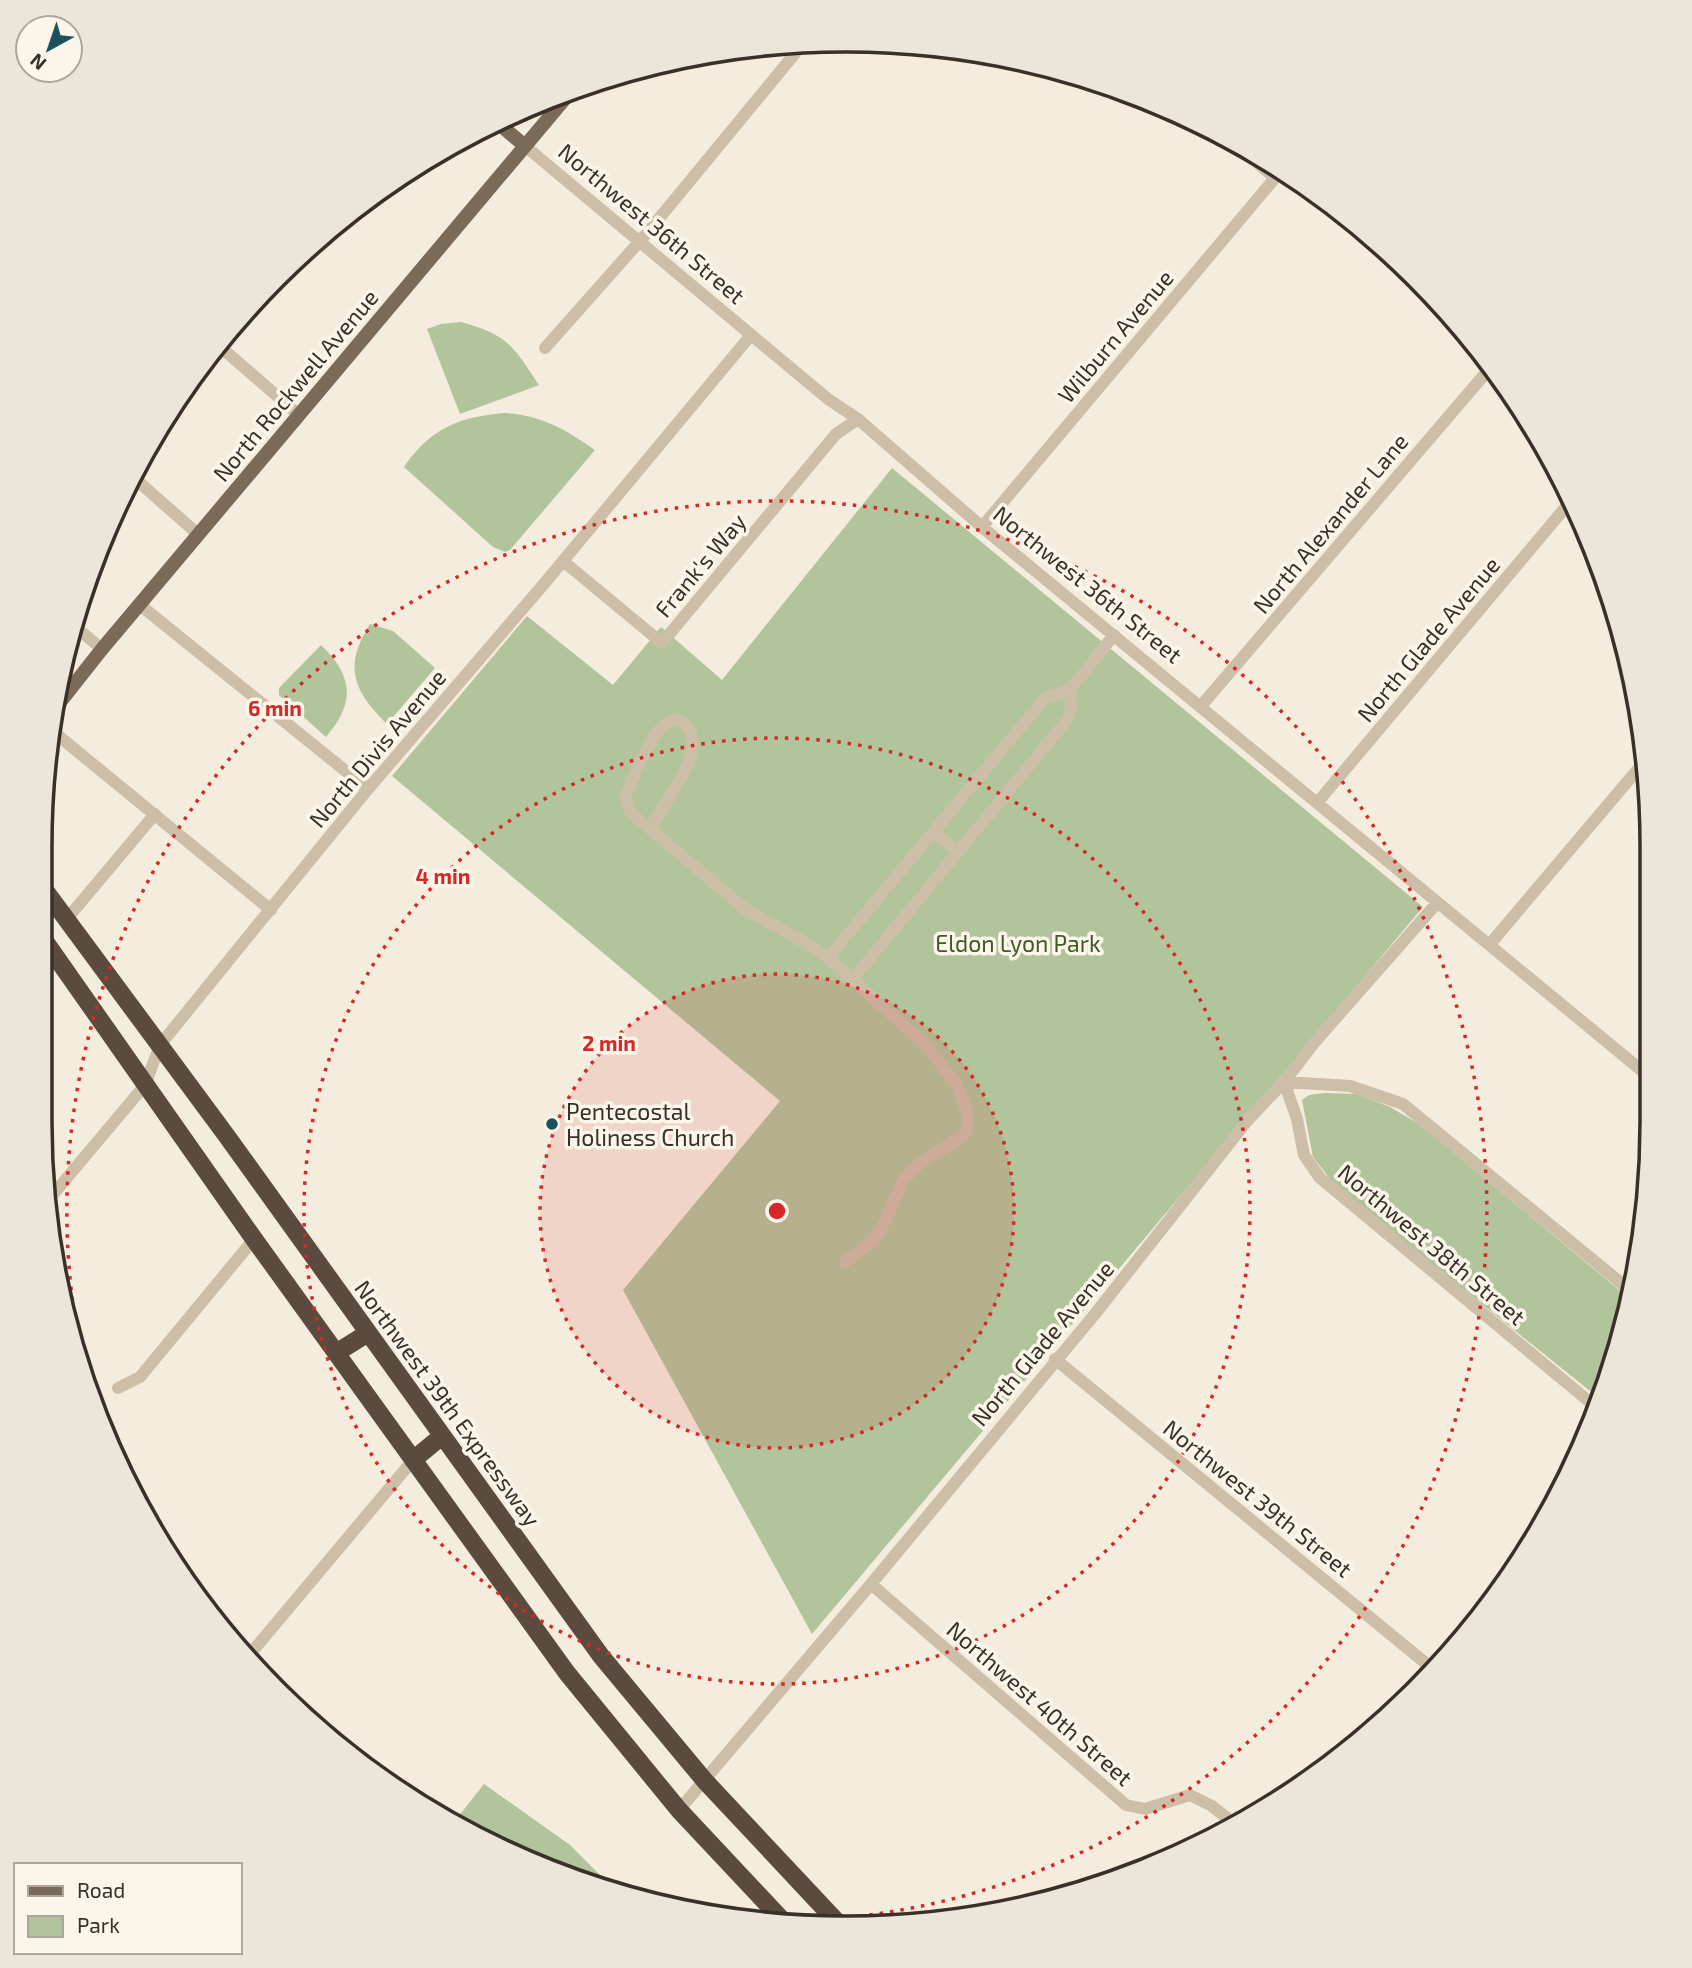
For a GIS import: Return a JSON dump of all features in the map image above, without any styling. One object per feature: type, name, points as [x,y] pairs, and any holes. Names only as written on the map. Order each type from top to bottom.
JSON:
[{"type":"highway","name":"Northwest 39th Expressway","points":[[52,900],[160,1045],[601,1657],[705,1781],[831,1915]]},
{"type":"highway","points":[[52,951],[254,1239],[567,1673],[679,1810],[775,1912]]},
{"type":"highway","points":[[336,1353],[368,1333]]},
{"type":"highway","points":[[413,1460],[442,1436]]},
{"type":"main road","name":"North Rockwell Avenue","points":[[68,692],[558,107]]},
{"type":"main road","name":"Northwest 36th Street","points":[[505,129],[525,146]]},
{"type":"street","points":[[545,348],[794,54]]},
{"type":"street","name":"Northwest 36th Street","points":[[525,146],[828,399],[858,419],[982,527],[1640,1070]]},
{"type":"street","name":"Wilburn Avenue","points":[[982,527],[1274,178]]},
{"type":"street","name":"North Divis Avenue","points":[[56,1191],[145,1085],[160,1045],[368,789],[751,335]]},
{"type":"street","points":[[226,351],[299,415]]},
{"type":"street","name":"North Alexander Lane","points":[[1201,706],[1484,375]]},
{"type":"street","name":"Frank's Way","points":[[563,561],[662,643],[836,434],[858,419]]},
{"type":"street","points":[[140,483],[199,535]]},
{"type":"street","name":"North Glade Avenue","points":[[1317,803],[1564,509]]},
{"type":"street","points":[[140,605],[368,789]]},
{"type":"street","points":[[82,633],[102,649]]},
{"type":"street","points":[[828,958],[1045,698],[1070,690],[1114,635]]},
{"type":"street","points":[[852,980],[1067,720],[1071,708],[1070,690]]},
{"type":"street","points":[[650,828],[691,755],[693,739],[688,727],[679,721],[667,723],[656,731],[625,799],[631,813],[745,909],[828,958],[925,1044],[957,1085],[967,1112],[967,1128],[963,1136],[920,1163],[904,1179],[879,1234],[845,1262]]},
{"type":"street","points":[[60,737],[271,910]]},
{"type":"street","points":[[1490,944],[1636,772]]},
{"type":"street","points":[[66,920],[155,814]]},
{"type":"street","points":[[934,832],[958,852]]},
{"type":"street","name":"North Glade Avenue","points":[[679,1810],[1095,1314],[1247,1121],[1284,1082],[1314,1043],[1437,903]]},
{"type":"street","points":[[1284,1082],[1350,1086],[1404,1104],[1622,1284]]},
{"type":"street","name":"Northwest 38th Street","points":[[1284,1082],[1297,1119],[1304,1155],[1320,1178],[1588,1401]]},
{"type":"street","points":[[118,1388],[140,1377],[254,1239]]},
{"type":"street","name":"Northwest 39th Street","points":[[1055,1359],[1426,1663]]},
{"type":"street","points":[[254,1650],[413,1460]]},
{"type":"street","name":"Northwest 40th Street","points":[[871,1584],[1126,1805],[1145,1809],[1190,1795],[1212,1806],[1227,1818]]},
{"type":"green space","points":[[461,322],[489,332],[508,343],[539,385],[460,414],[427,329]]},
{"type":"green space","points":[[506,413],[531,417],[553,425],[595,450],[510,550],[505,552],[493,547],[404,467],[425,442],[448,426],[460,421]]},
{"type":"green space","name":"Eldon Lyon Park","points":[[892,468],[1423,907],[812,1634],[623,1290],[780,1101],[392,776],[527,616],[613,685],[661,627],[722,680]]},
{"type":"green space","points":[[370,624],[393,631],[435,668],[387,724],[366,700],[356,677],[356,653]]},
{"type":"green space","points":[[321,645],[340,668],[347,690],[342,712],[326,737],[279,695],[279,688]]},
{"type":"green space","points":[[1357,1094],[1390,1107],[1419,1124],[1621,1291],[1591,1392],[1336,1187],[1313,1157],[1302,1100],[1309,1095]]},
{"type":"green space","points":[[484,1784],[570,1845],[601,1876],[542,1855],[460,1815]]},
{"type":"place","name":"Pentecostal Holiness Church","points":[[552,1124]]}]
